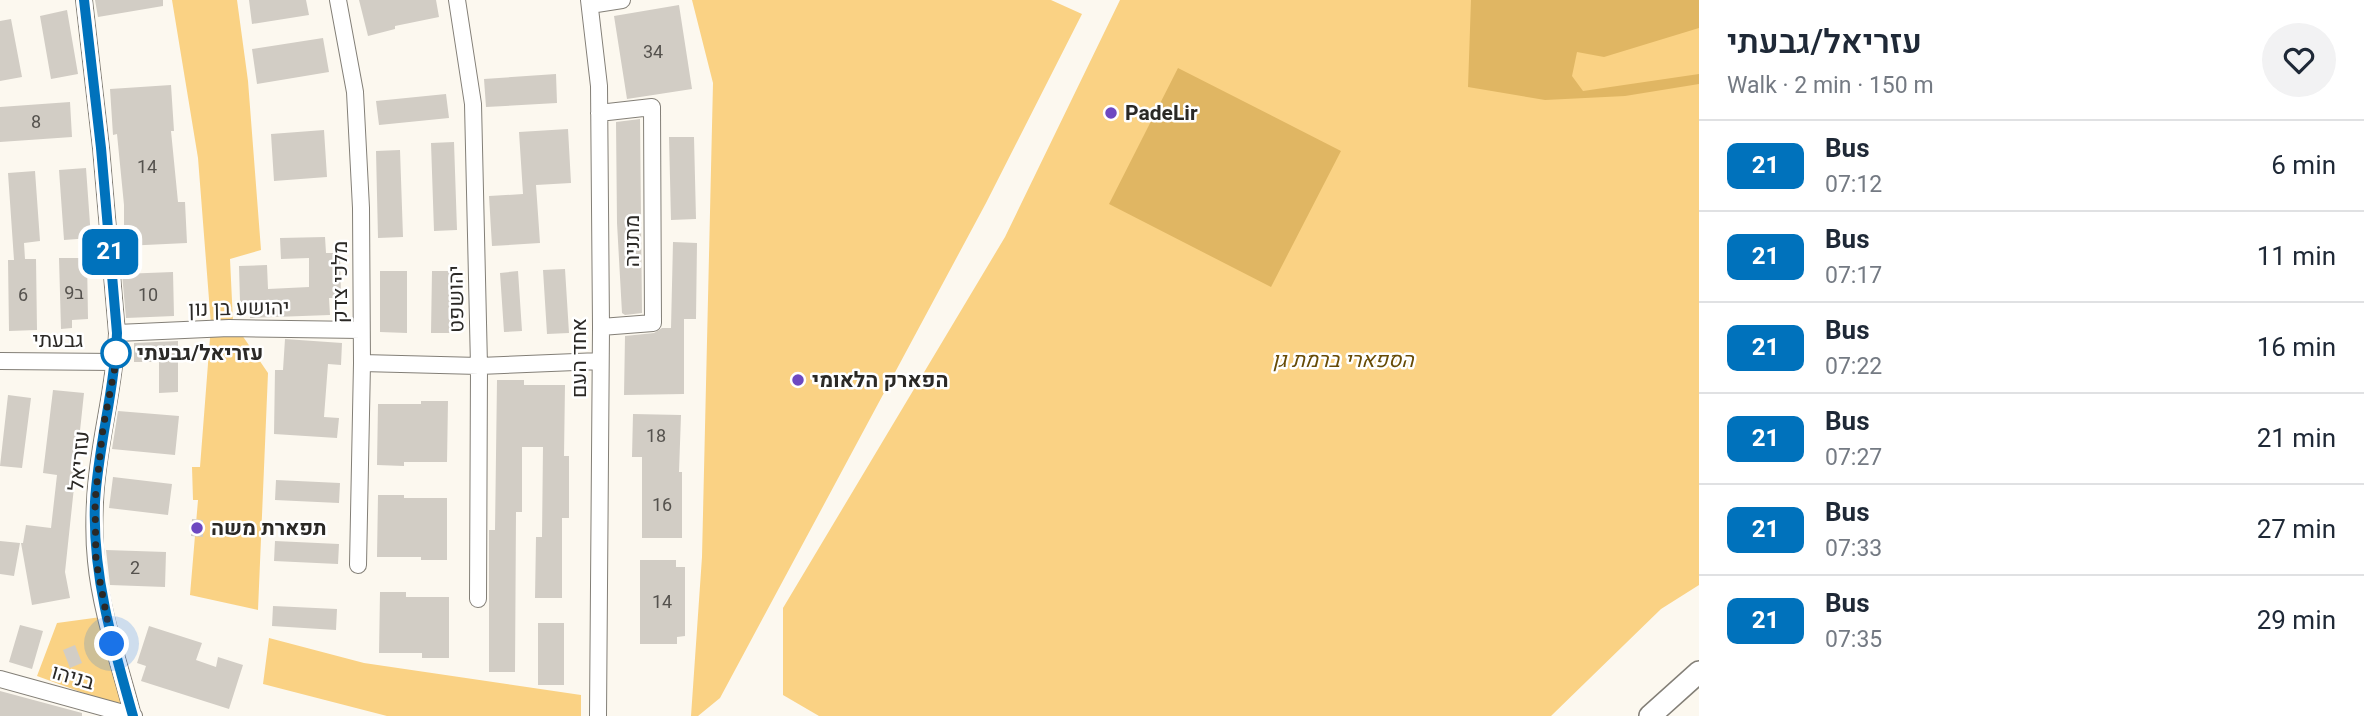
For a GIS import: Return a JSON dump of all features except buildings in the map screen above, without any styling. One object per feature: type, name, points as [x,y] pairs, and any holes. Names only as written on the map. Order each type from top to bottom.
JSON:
[{"type":"main road","points":[[1650,716],[1699,672]]},
{"type":"street","name":"עזריאל","points":[[84,0],[101,148],[117,333],[116,362],[103,428],[95,501],[96,561],[112,644],[133,716]]},
{"type":"street","name":"מלכי צדק","points":[[338,0],[355,92],[361,208],[362,363],[358,565]]},
{"type":"street","name":"יהושפט","points":[[457,0],[473,104],[479,366],[478,599]]},
{"type":"street","points":[[589,3],[622,0]]},
{"type":"street","name":"אחד העם","points":[[589,3],[599,86],[601,327],[598,716]]},
{"type":"street","name":"מתניה","points":[[599,113],[652,107],[653,323],[601,327]]},
{"type":"street","name":"יהושע בן נון","points":[[117,333],[229,328],[361,330]]},
{"type":"street","name":"גבעתי","points":[[0,361],[116,362]]},
{"type":"street","points":[[362,363],[479,366],[600,361]]},
{"type":"street","name":"בניהו","points":[[0,679],[133,716]]},
{"type":"green space","points":[[172,0],[237,0],[248,81],[261,250],[230,259],[233,322],[268,373],[258,610],[190,595],[198,500],[193,500],[192,467],[200,467],[211,325],[198,158]]},
{"type":"green space","name":"הפארק הלאומי","points":[[692,0],[1051,0],[1082,14],[986,203],[720,698],[698,716],[691,716],[702,557],[713,83]]},
{"type":"green space","name":"הספארי ברמת גן","points":[[1120,0],[1699,0],[1699,585],[1661,609],[1551,716],[819,716],[783,695],[783,608],[1005,237]]},
{"type":"green space","points":[[101,617],[127,709],[37,676],[57,623]]},
{"type":"green space","points":[[269,638],[364,663],[581,695],[581,716],[387,716],[263,684]]},
{"type":"shaded area","points":[[1471,0],[1699,0],[1699,28],[1604,57],[1577,52],[1572,76],[1583,91],[1699,74],[1699,84],[1625,96],[1545,100],[1468,87]]},
{"type":"shaded area","points":[[1178,68],[1341,151],[1271,287],[1109,204]]},
{"type":"bus line","name":"21","points":[[84,0],[101,148],[117,333],[116,362],[103,428],[95,501],[96,561],[112,644],[133,716]]},
{"type":"place","name":"PadeLir","points":[[1111,113]]},
{"type":"place","name":"עזריאל/גבעתי","points":[[116,353]]},
{"type":"place","name":"הפארק הלאומי","points":[[798,380]]},
{"type":"place","name":"תפארת משה","points":[[197,528]]},
{"type":"route","points":[[112,644],[96,561],[95,501],[103,428],[117,347],[116,353]]}]
